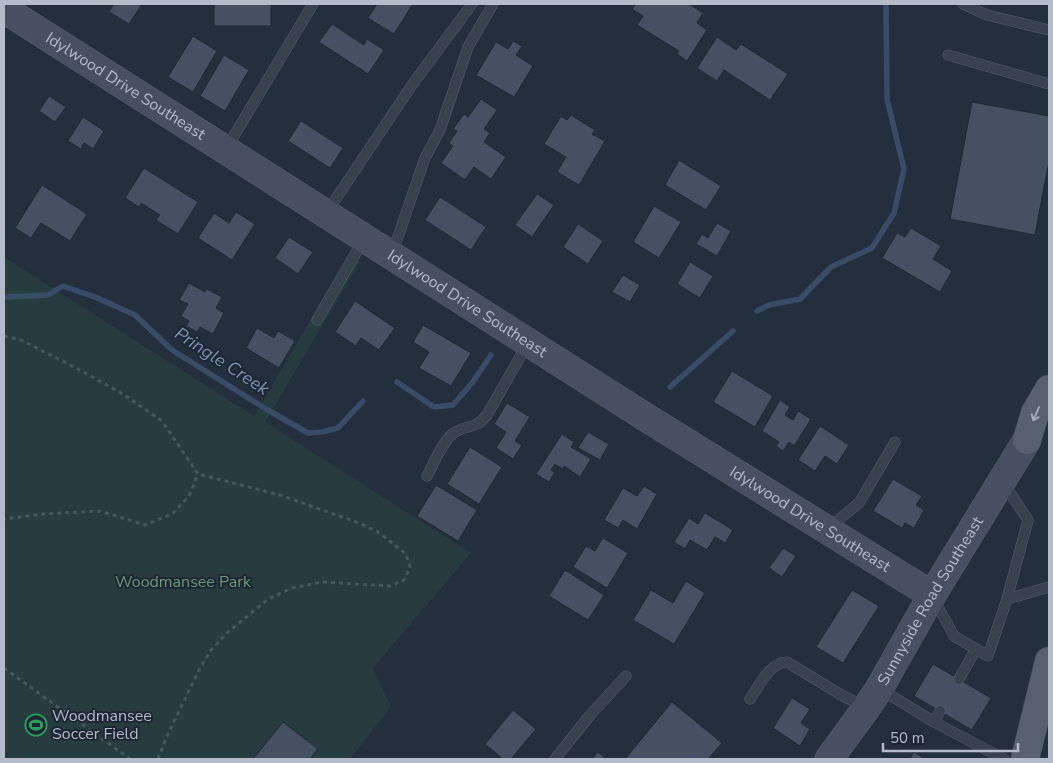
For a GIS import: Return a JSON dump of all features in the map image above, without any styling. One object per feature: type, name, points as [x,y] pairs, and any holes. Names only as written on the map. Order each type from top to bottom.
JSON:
[{"type":"main road","points":[[1027,440],[1035,413],[1049,389]]},
{"type":"main road","points":[[1025,759],[1048,675]]},
{"type":"street","name":"Idylwood Drive Southeast","points":[[4,9],[932,595]]},
{"type":"street","name":"Sunnyside Road Southeast","points":[[829,759],[873,698],[932,595],[1027,440]]},
{"type":"lane","points":[[225,149],[313,4]]},
{"type":"lane","points":[[326,214],[412,85],[472,4]]},
{"type":"lane","points":[[392,255],[425,158],[440,130],[468,47],[493,4]]},
{"type":"lane","points":[[963,4],[987,15],[1049,30]]},
{"type":"lane","points":[[948,55],[1049,84]]},
{"type":"lane","points":[[317,320],[365,238]]},
{"type":"lane","points":[[427,476],[447,440],[454,433],[478,425],[487,415],[529,342]]},
{"type":"lane","points":[[826,529],[859,503],[895,442]]},
{"type":"lane","points":[[932,595],[954,636],[988,656],[1007,599],[1028,520],[1002,481]]},
{"type":"lane","points":[[1007,599],[1049,587]]},
{"type":"lane","points":[[959,679],[976,649]]},
{"type":"lane","points":[[750,699],[775,665],[781,662],[788,662],[843,696],[873,698],[934,722],[1004,759]]},
{"type":"lane","points":[[555,759],[590,714],[626,676]]},
{"type":"lane","points":[[934,722],[940,711]]},
{"type":"path","points":[[4,336],[21,340],[78,369],[123,394],[162,421],[198,474],[327,511],[378,532],[406,554],[410,567],[404,580],[390,586],[322,582],[292,588],[268,599],[227,633],[211,650],[199,670],[158,759]]},
{"type":"path","points":[[4,519],[43,514],[100,511],[145,525],[172,514],[189,496],[198,474]]},
{"type":"path","points":[[4,668],[130,759]]},
{"type":"green space","name":"Woodmansee Park","points":[[349,255],[360,262],[265,422],[471,553],[373,668],[391,707],[350,759],[4,759],[4,257],[254,416]]},
{"type":"building","points":[[114,4],[142,4],[129,24],[109,12]]},
{"type":"building","points":[[214,4],[271,4],[271,26],[214,26]]},
{"type":"building","points":[[377,4],[413,4],[394,34],[368,18]]},
{"type":"building","points":[[636,4],[689,4],[703,13],[697,23],[707,30],[687,61],[677,54],[679,51],[637,25],[643,16],[632,9]]},
{"type":"building","points":[[332,24],[364,45],[367,39],[384,50],[368,74],[319,42]]},
{"type":"building","points":[[193,36],[217,51],[193,92],[168,77]]},
{"type":"building","points":[[717,37],[736,50],[741,44],[788,74],[770,100],[724,70],[717,81],[697,68]]},
{"type":"building","points":[[513,41],[522,46],[516,55],[533,66],[514,97],[476,75],[496,42],[508,49]]},
{"type":"building","points":[[224,55],[249,70],[225,111],[200,96]]},
{"type":"building","points":[[49,96],[66,107],[55,122],[39,111]]},
{"type":"building","points":[[481,99],[497,110],[484,129],[490,133],[484,142],[506,157],[491,179],[474,167],[465,180],[441,163],[453,146],[449,143],[457,131],[453,129],[464,114],[468,117]]},
{"type":"building","points":[[972,102],[1049,116],[1049,161],[1035,235],[950,219]]},
{"type":"building","points":[[571,115],[595,130],[592,134],[605,141],[579,185],[557,172],[566,157],[544,144],[561,116],[567,120]]},
{"type":"building","points":[[83,117],[104,131],[93,149],[84,143],[81,149],[68,141]]},
{"type":"building","points":[[301,121],[343,148],[330,168],[288,141]]},
{"type":"building","points":[[679,160],[721,186],[706,210],[665,185]]},
{"type":"building","points":[[144,168],[198,202],[178,234],[156,220],[160,215],[141,203],[139,207],[125,198]]},
{"type":"building","points":[[42,185],[87,214],[70,241],[41,223],[31,238],[15,228]]},
{"type":"building","points":[[537,194],[554,205],[532,237],[515,225]]},
{"type":"building","points":[[440,197],[486,227],[471,250],[425,220]]},
{"type":"building","points":[[654,206],[681,222],[659,258],[633,242]]},
{"type":"building","points":[[236,212],[255,224],[232,260],[198,238],[214,213],[229,223]]},
{"type":"building","points":[[717,223],[731,231],[717,256],[696,244],[702,234],[708,238]]},
{"type":"building","points":[[578,224],[603,241],[588,264],[563,247]]},
{"type":"building","points":[[911,228],[941,246],[933,259],[952,271],[940,292],[882,258],[897,233],[905,237]]},
{"type":"building","points":[[289,237],[313,252],[298,274],[275,258]]},
{"type":"building","points":[[690,262],[713,276],[700,298],[677,284]]},
{"type":"building","points":[[623,275],[640,285],[630,302],[612,292]]},
{"type":"building","points":[[189,283],[205,292],[207,289],[222,297],[216,308],[224,313],[213,334],[200,327],[197,332],[186,326],[189,321],[181,316],[188,304],[179,300]]},
{"type":"building","points":[[355,301],[395,328],[379,350],[361,338],[356,346],[335,332]]},
{"type":"building","points":[[423,325],[471,353],[451,386],[419,368],[429,352],[413,342]]},
{"type":"building","points":[[257,328],[274,338],[278,331],[295,341],[279,368],[246,348]]},
{"type":"building","points":[[732,371],[773,396],[755,427],[713,402]]},
{"type":"building","points":[[780,400],[790,407],[785,415],[793,420],[798,411],[811,419],[794,446],[789,442],[783,451],[776,446],[779,442],[762,431]]},
{"type":"building","points":[[507,403],[530,417],[515,441],[522,445],[513,459],[496,448],[506,432],[494,424]]},
{"type":"building","points":[[820,426],[849,445],[837,464],[825,456],[815,471],[798,460]]},
{"type":"building","points":[[588,432],[609,444],[600,460],[578,448]]},
{"type":"building","points":[[562,434],[574,442],[571,447],[591,459],[580,477],[564,466],[562,469],[555,464],[551,470],[555,472],[549,482],[536,474]]},
{"type":"building","points":[[470,447],[502,467],[479,504],[447,484]]},
{"type":"building","points":[[893,479],[922,496],[916,505],[924,510],[914,528],[905,523],[902,528],[873,511]]},
{"type":"building","points":[[436,485],[477,510],[458,541],[417,516]]},
{"type":"building","points":[[644,486],[657,494],[637,529],[623,520],[618,528],[604,520],[623,488],[637,496]]},
{"type":"building","points":[[705,513],[733,530],[725,543],[715,537],[707,550],[690,540],[685,549],[674,542],[689,518],[698,524]]},
{"type":"building","points":[[603,538],[628,553],[607,588],[573,567],[586,546],[595,551]]},
{"type":"building","points":[[783,548],[796,556],[782,577],[769,568]]},
{"type":"building","points":[[565,570],[604,595],[588,620],[549,596]]},
{"type":"building","points":[[686,581],[705,593],[674,644],[633,620],[651,590],[673,603]]},
{"type":"building","points":[[852,590],[879,606],[843,663],[816,647]]},
{"type":"building","points":[[933,664],[991,698],[972,730],[914,696]]},
{"type":"building","points":[[792,698],[810,709],[801,723],[810,729],[800,746],[773,728]]},
{"type":"building","points":[[672,702],[722,743],[708,759],[625,759]]},
{"type":"building","points":[[513,710],[536,729],[511,759],[503,759],[485,744]]},
{"type":"building","points":[[283,722],[318,749],[310,759],[253,759]]},
{"type":"building","points":[[598,752],[606,759],[592,759]]},
{"type":"building","points":[[914,752],[925,759],[910,759]]},
{"type":"waterway","name":"Pringle Creek","points":[[757,311],[769,305],[800,299],[831,267],[872,248],[894,213],[904,169],[887,99],[886,4]]},
{"type":"waterway","name":"Pringle Creek","points":[[4,297],[48,295],[63,286],[95,297],[135,315],[172,350],[308,433],[338,428],[363,401]]},
{"type":"waterway","name":"Pringle Creek","points":[[670,387],[733,331]]},
{"type":"waterway","name":"Pringle Creek","points":[[397,382],[434,407],[453,405],[472,383],[491,355]]},
{"type":"place","name":"Woodmansee Soccer Field","points":[[36,725]]}]
